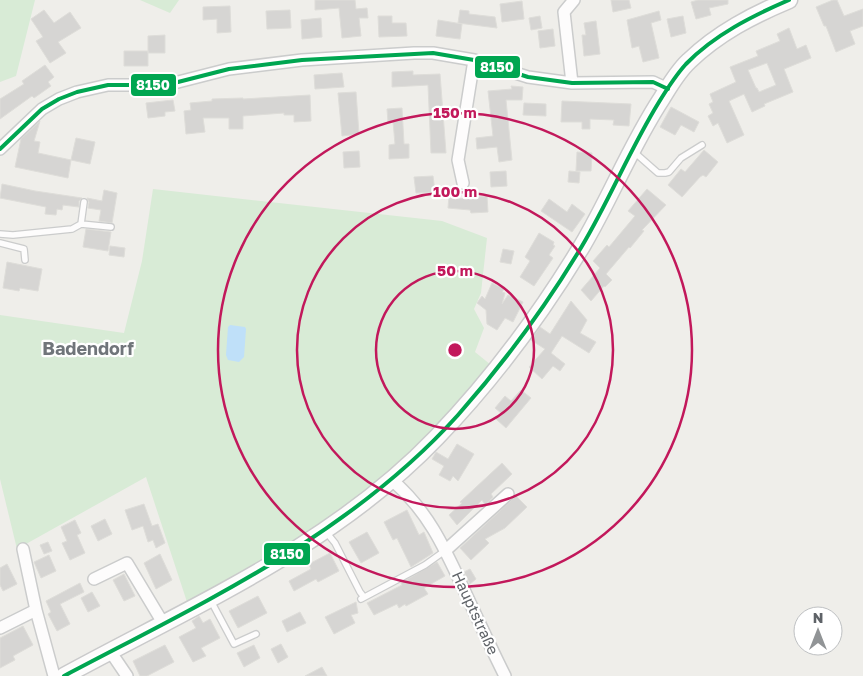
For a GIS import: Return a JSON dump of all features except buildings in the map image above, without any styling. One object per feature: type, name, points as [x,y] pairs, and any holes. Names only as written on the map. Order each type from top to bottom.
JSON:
[{"type":"main road","points":[[64,676],[288,556],[353,511],[392,480],[464,408],[502,361],[560,281],[605,204],[631,150],[668,89],[687,62],[707,45],[736,26],[780,2]]},
{"type":"street","points":[[572,83],[564,12],[574,0]]},
{"type":"street","points":[[0,149],[42,109],[59,99],[77,92],[108,85],[152,85],[178,82],[228,70],[348,57],[433,53],[474,60],[528,77],[572,83],[653,82],[668,89]]},
{"type":"street","points":[[463,183],[458,160],[474,60]]},
{"type":"street","name":"Hauptstraße","points":[[392,480],[410,495],[425,514],[446,550],[504,676]]},
{"type":"street","points":[[446,550],[508,494]]},
{"type":"street","points":[[22,548],[54,676]]},
{"type":"street","points":[[94,579],[127,563],[163,623]]},
{"type":"street","points":[[0,628],[36,610]]},
{"type":"street","points":[[110,651],[127,676]]},
{"type":"lane","points":[[631,150],[658,173],[665,173],[669,172],[681,158],[702,145]]},
{"type":"lane","points":[[81,224],[84,202]]},
{"type":"lane","points":[[0,234],[14,235],[72,229],[81,224],[111,227]]},
{"type":"lane","points":[[0,243],[24,249],[25,260]]},
{"type":"lane","points":[[325,530],[334,542],[363,598],[425,565],[446,550]]},
{"type":"lane","points":[[210,599],[234,644],[256,634]]},
{"type":"green space","points":[[0,0],[35,0],[16,76],[0,82]]},
{"type":"green space","points":[[140,0],[179,0],[170,13]]},
{"type":"green space","points":[[153,189],[442,221],[487,238],[481,293],[474,309],[484,328],[475,352],[491,365],[412,452],[351,504],[271,557],[187,602],[146,477],[17,549],[0,479],[0,315],[124,333],[142,261]]},
{"type":"water","points":[[230,325],[245,327],[246,329],[244,357],[239,362],[228,360],[226,355],[228,327]]},
{"type":"transit line","name":"8150","points":[[64,676],[222,593],[273,563],[323,531],[371,496],[416,458],[475,395],[539,312],[582,246],[668,87],[686,64],[721,35],[789,0]]},
{"type":"transit line","name":"8150","points":[[0,149],[42,109],[59,99],[77,92],[108,85],[152,85],[178,82],[229,69],[302,60],[433,53],[474,60],[528,77],[572,83],[653,82],[668,89]]},
{"type":"district","name":"Badendorf","points":[[88,349]]}]
